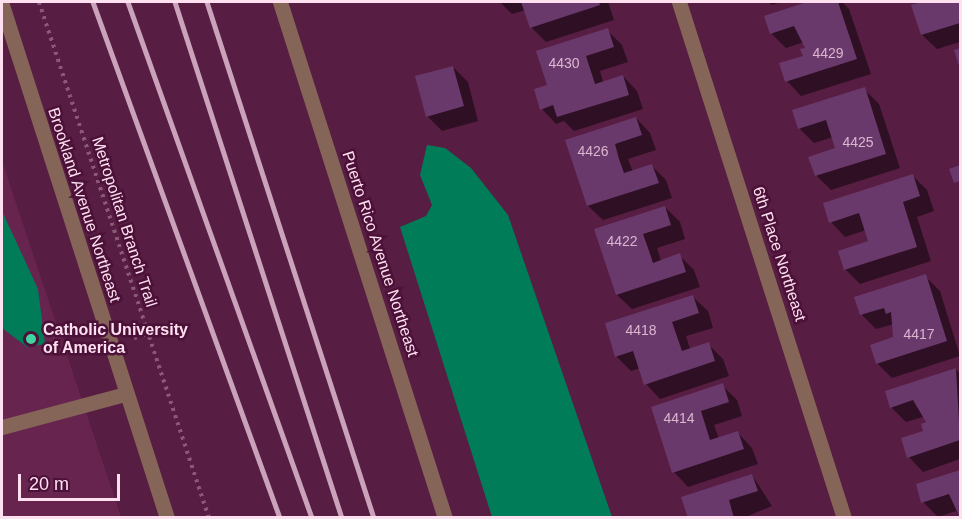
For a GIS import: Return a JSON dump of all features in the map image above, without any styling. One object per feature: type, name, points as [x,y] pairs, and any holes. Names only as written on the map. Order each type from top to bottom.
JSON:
[{"type":"street","name":"Puerto Rico Avenue Northeast","points":[[280,2],[446,518]]},
{"type":"street","name":"6th Place Northeast","points":[[679,2],[844,518]]},
{"type":"street","name":"Brookland Avenue Northeast","points":[[2,4],[125,394],[167,518]]},
{"type":"street","points":[[2,427],[125,394]]},
{"type":"path","name":"Metropolitan Branch Trail","points":[[39,2],[209,518]]},
{"type":"shaded area","name":"Catholic University of America","points":[[2,161],[121,517],[2,517]]},
{"type":"green space","points":[[427,145],[445,148],[471,168],[508,215],[612,517],[492,517],[400,227],[426,216],[432,205],[420,175]]},
{"type":"green space","points":[[2,211],[38,289],[45,344],[27,347],[2,328]]},
{"type":"building","points":[[521,2],[599,2],[600,5],[530,28]]},
{"type":"building","points":[[807,2],[838,2],[857,59],[785,82],[779,63],[803,56],[800,49],[805,48],[794,26],[770,34],[764,16]]},
{"type":"building","points":[[921,2],[960,2],[960,23],[921,35],[911,5]]},
{"type":"building","points":[[608,28],[614,47],[586,56],[595,84],[623,75],[629,95],[557,117],[553,105],[540,110],[534,89],[547,85],[536,51]]},
{"type":"building","points":[[960,48],[960,69],[954,50]]},
{"type":"building","points":[[453,66],[464,106],[426,117],[415,76]]},
{"type":"building","points":[[865,87],[886,154],[815,176],[808,157],[835,148],[826,120],[798,129],[792,110]]},
{"type":"building","points":[[636,117],[642,135],[615,144],[619,159],[624,173],[652,164],[659,183],[587,206],[565,140]]},
{"type":"building","points":[[960,165],[960,181],[954,183],[949,169]]},
{"type":"building","points":[[913,174],[920,196],[903,202],[917,247],[844,270],[838,251],[868,241],[859,213],[829,223],[823,203]]},
{"type":"building","points":[[665,206],[671,225],[643,234],[653,263],[680,253],[686,272],[616,295],[594,229]]},
{"type":"building","points":[[926,274],[947,341],[876,364],[870,345],[893,337],[891,312],[886,314],[884,308],[860,315],[854,297]]},
{"type":"building","points":[[693,295],[699,313],[672,322],[682,351],[709,342],[715,361],[644,385],[633,351],[615,357],[605,323]]},
{"type":"building","points":[[956,368],[960,440],[907,458],[901,438],[923,431],[921,424],[926,422],[913,400],[890,408],[885,391]]},
{"type":"building","points":[[723,383],[729,402],[701,411],[710,440],[738,431],[744,449],[672,473],[651,407]]},
{"type":"building","points":[[960,470],[960,518],[949,494],[921,503],[916,484]]},
{"type":"building","points":[[752,474],[758,491],[729,500],[734,518],[688,518],[681,497]]},
{"type":"railway","points":[[93,2],[280,518]]},
{"type":"railway","points":[[128,2],[312,518]]},
{"type":"railway","points":[[175,2],[342,518]]},
{"type":"railway","points":[[207,2],[374,518]]},
{"type":"place","name":"Catholic University of America","points":[[31,339]]}]
